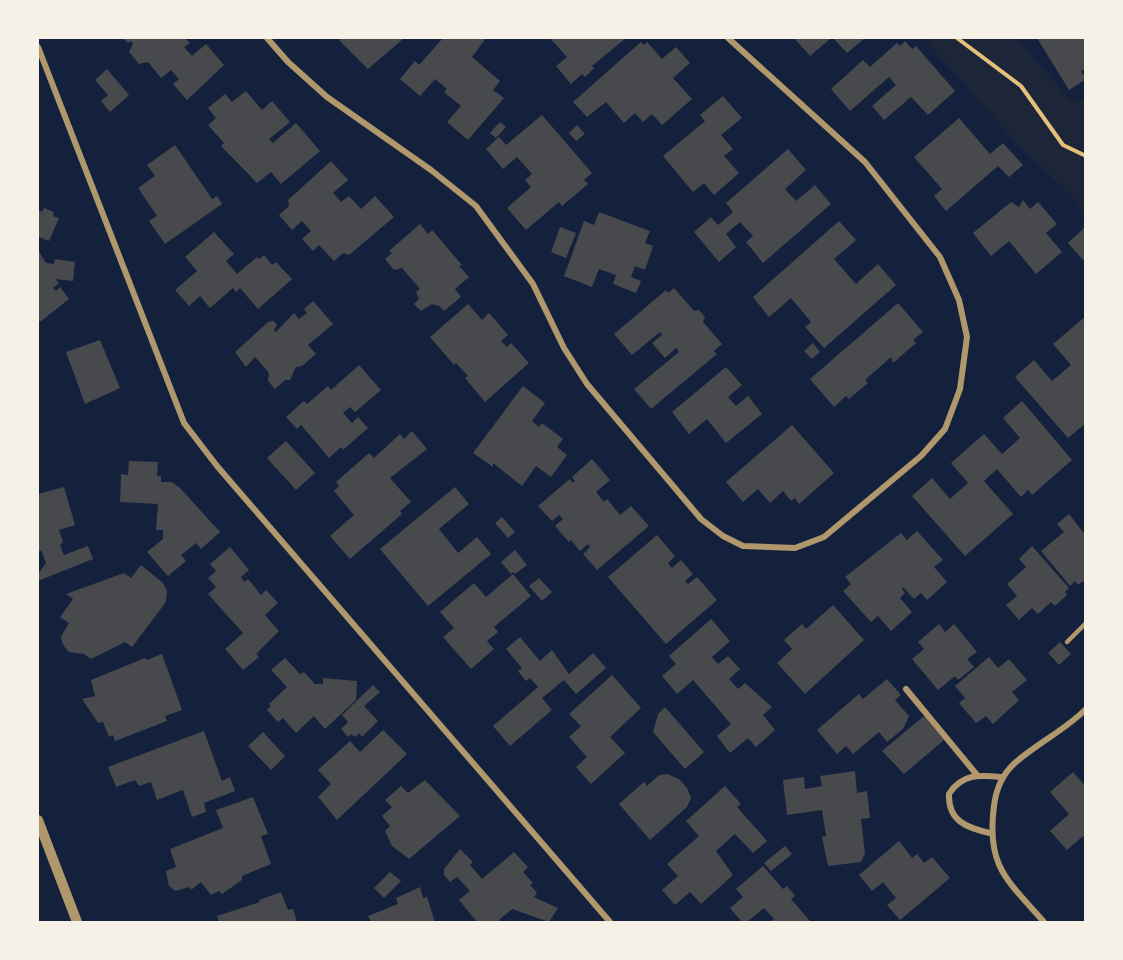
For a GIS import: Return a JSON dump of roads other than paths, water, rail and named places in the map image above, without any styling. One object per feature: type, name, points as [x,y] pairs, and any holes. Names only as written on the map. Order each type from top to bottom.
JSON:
[{"type":"street","points":[[270,38],[288,62],[327,97],[431,170],[476,207],[533,284],[564,348],[586,384],[700,519],[723,536],[743,546],[795,548],[824,537],[850,517],[921,456],[945,429],[960,389],[967,337],[959,300],[940,257],[864,162],[728,38]]},
{"type":"street","points":[[38,47],[184,423],[217,466],[610,922]]},
{"type":"street","points":[[906,689],[977,775]]},
{"type":"street","points":[[1044,922],[1005,876],[995,858],[990,833],[995,797],[1002,777],[1015,763],[1086,710]]},
{"type":"street","points":[[990,833],[972,829],[955,819],[948,807],[949,794],[964,778],[977,775],[1002,777]]},
{"type":"street","points":[[38,820],[77,922]]},
{"type":"lane","points":[[1067,642],[1086,623]]}]
